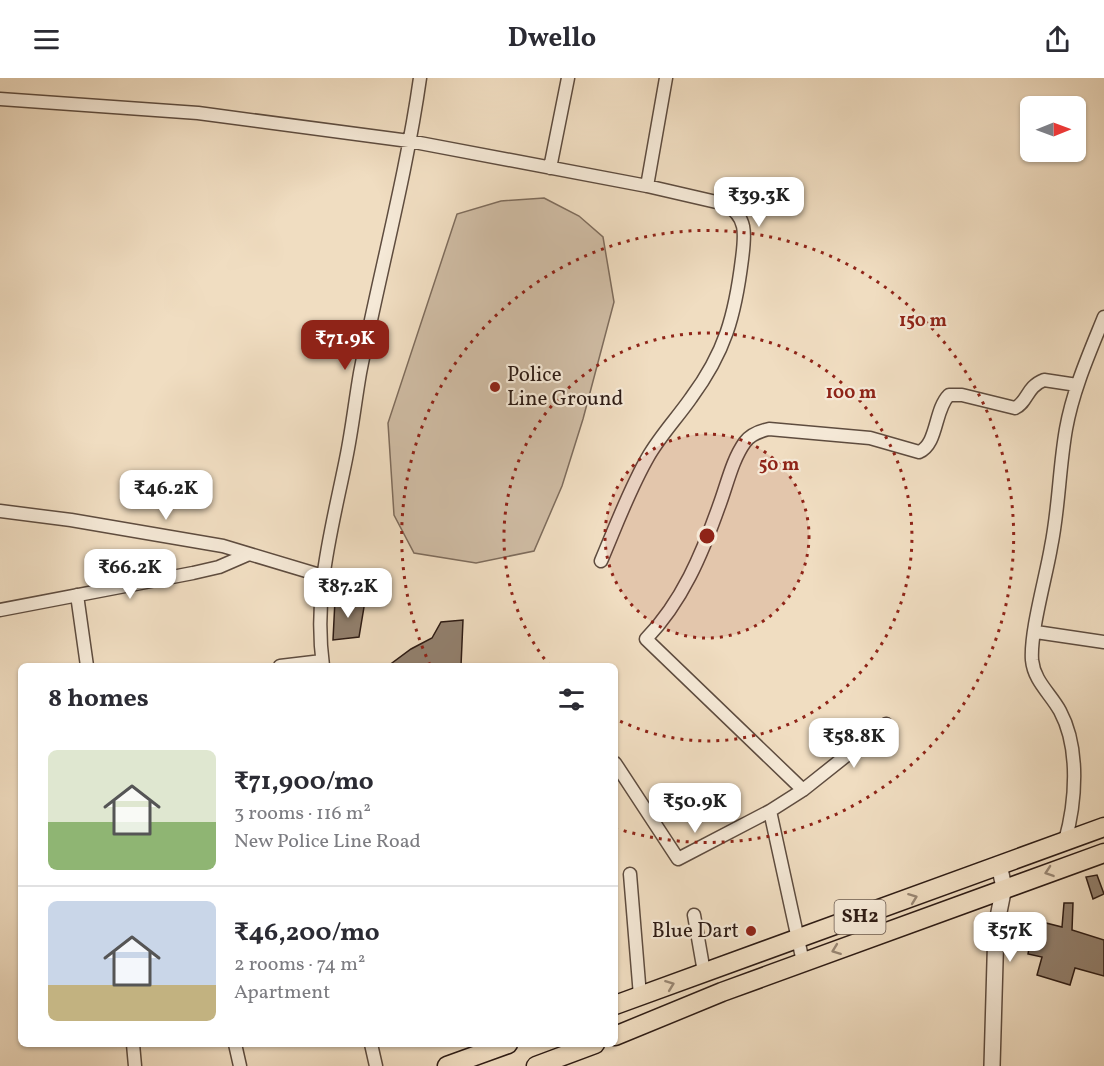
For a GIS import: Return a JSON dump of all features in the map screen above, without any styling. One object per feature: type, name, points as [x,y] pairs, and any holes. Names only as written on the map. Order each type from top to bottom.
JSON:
[{"type":"main road","name":"SH2","points":[[618,1004],[1104,827]]},
{"type":"main road","name":"SH2","points":[[618,1035],[803,962],[1004,887],[1104,853]]},
{"type":"main road","points":[[447,1066],[500,1047]]},
{"type":"main road","points":[[536,1066],[587,1047]]},
{"type":"street","points":[[322,663],[321,599],[327,540],[346,459],[360,374],[420,78]]},
{"type":"street","points":[[550,168],[568,78]]},
{"type":"street","points":[[646,186],[666,78]]},
{"type":"street","points":[[0,99],[198,113],[409,141],[646,186],[725,204],[735,210],[743,220],[745,235],[737,299],[722,349],[711,370],[648,456],[601,561]]},
{"type":"street","points":[[1065,841],[1072,816],[1071,746],[1063,717],[1035,674],[1032,648],[1056,522],[1066,427],[1077,385],[1104,317]]},
{"type":"street","points":[[802,790],[646,639],[663,621],[686,584],[707,539],[737,457],[746,440],[756,432],[769,429],[870,438],[919,452],[925,449],[930,442],[940,408],[949,395],[962,395],[1015,408],[1020,405],[1028,390],[1044,380],[1077,385]]},
{"type":"street","points":[[0,511],[171,537],[249,554],[323,576]]},
{"type":"street","points":[[0,610],[219,567],[249,554]]},
{"type":"street","points":[[77,595],[87,663]]},
{"type":"street","points":[[1036,632],[1104,642]]},
{"type":"street","points":[[618,768],[678,859],[770,811],[802,790],[886,724]]},
{"type":"street","points":[[770,811],[803,962]]},
{"type":"street","points":[[992,1066],[996,927],[1004,887],[999,865]]},
{"type":"street","points":[[630,874],[640,996]]},
{"type":"street","points":[[694,915],[704,972]]},
{"type":"street","points":[[134,1047],[135,1066]]},
{"type":"street","points":[[236,1047],[240,1066]]},
{"type":"street","points":[[372,1047],[376,1066]]},
{"type":"shaded area","name":"Police Line Ground","points":[[544,198],[579,216],[603,237],[614,302],[583,419],[562,486],[534,551],[476,563],[414,553],[394,515],[388,423],[457,214],[501,201]]},
{"type":"building","points":[[335,600],[365,601],[359,637],[333,640]]},
{"type":"building","points":[[463,620],[461,663],[392,663],[411,649],[432,638],[441,622]]},
{"type":"building","points":[[1097,875],[1104,894],[1093,899],[1086,877]]},
{"type":"building","points":[[1064,903],[1073,903],[1072,930],[1104,940],[1104,976],[1075,968],[1070,985],[1037,975],[1042,957],[1028,954],[1034,920],[1062,927]]},
{"type":"place","name":"Police Line Ground","points":[[495,387]]},
{"type":"place","name":"Blue Dart","points":[[751,931]]}]
